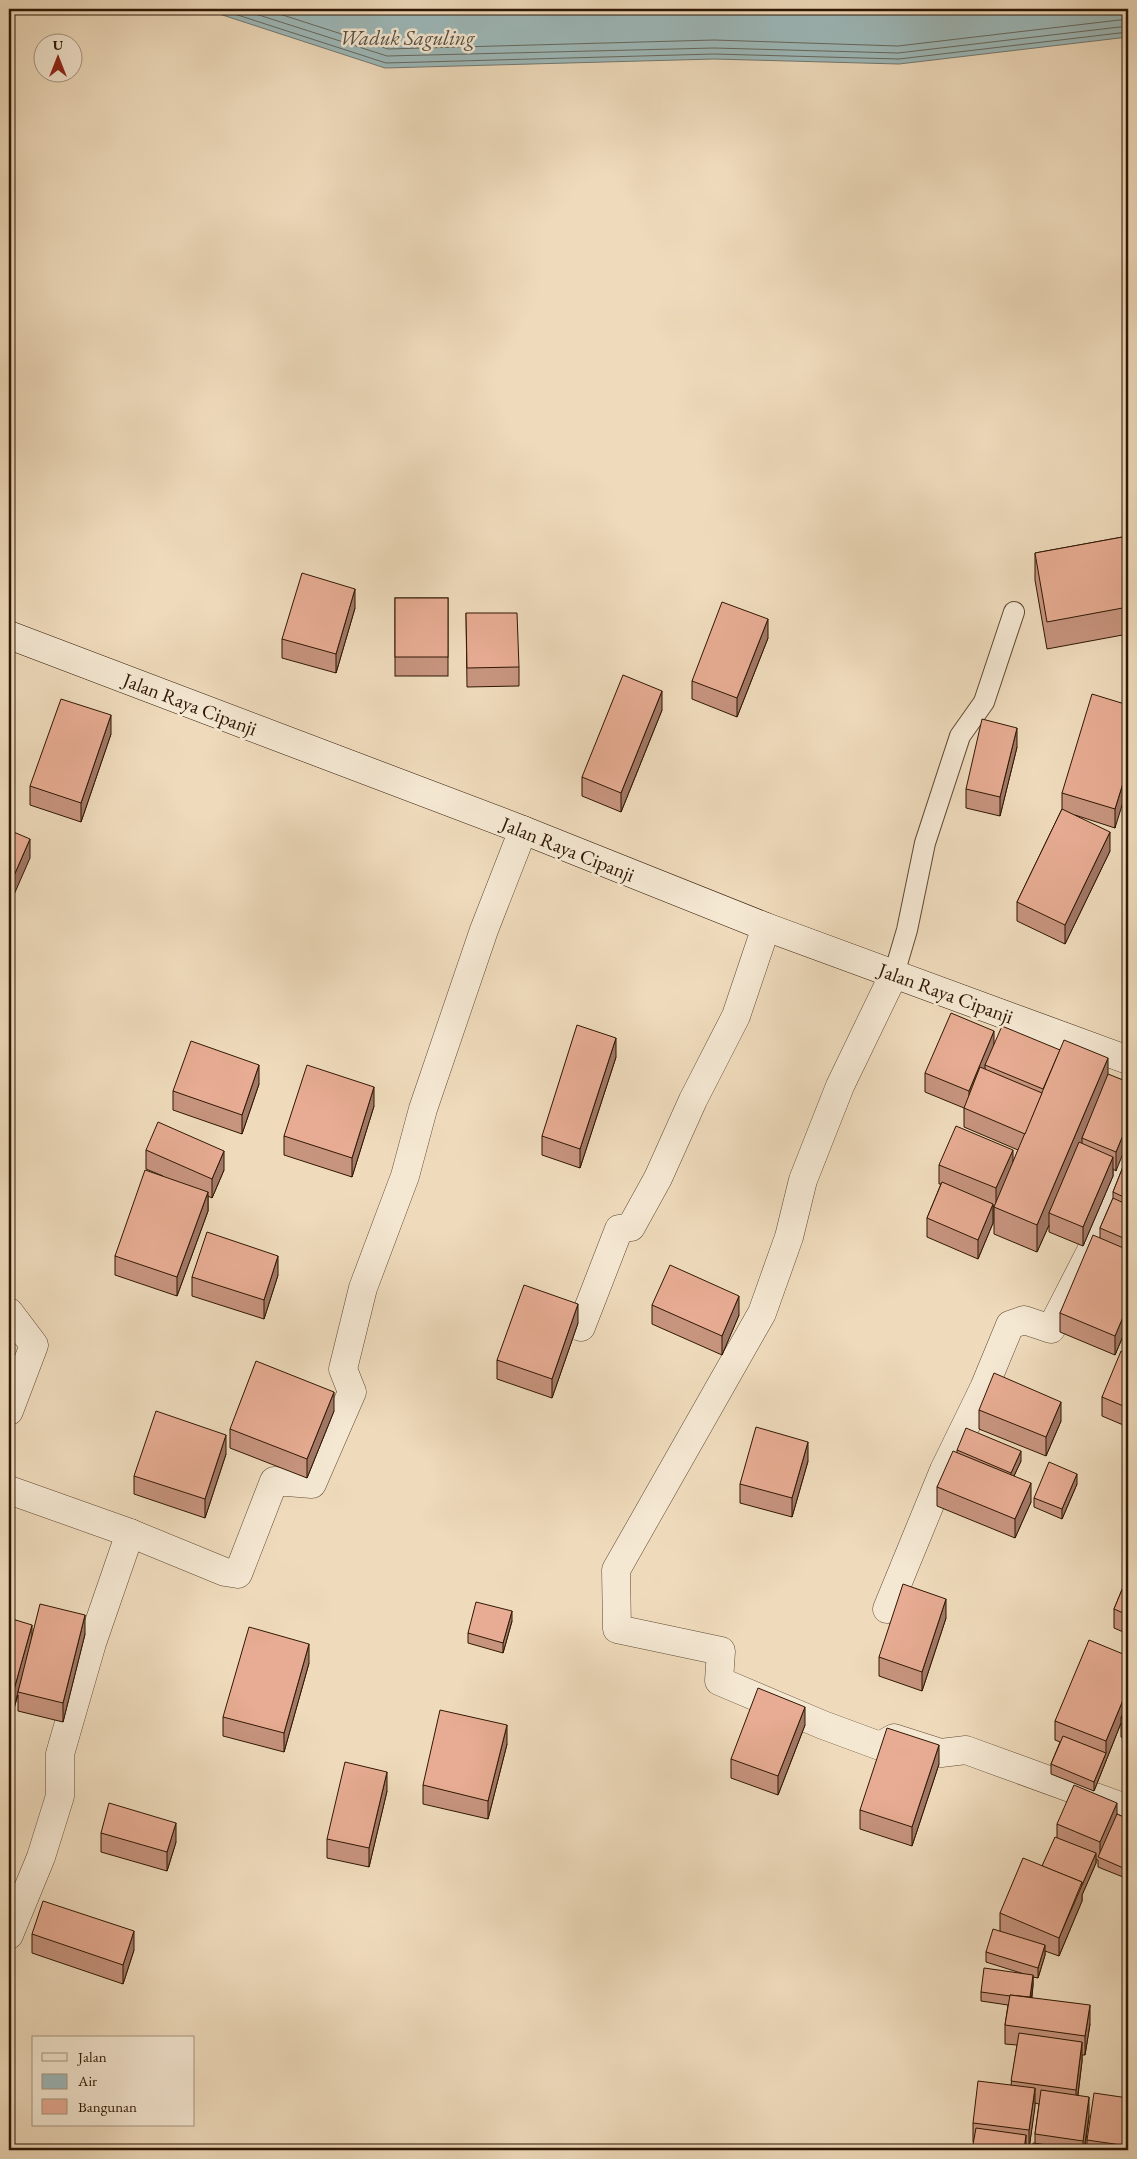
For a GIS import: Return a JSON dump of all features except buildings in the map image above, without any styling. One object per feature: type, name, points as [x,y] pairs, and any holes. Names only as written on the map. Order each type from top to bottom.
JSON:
[{"type":"street","name":"Jalan Raya Cipanji","points":[[9,635],[523,830],[766,927],[1128,1060]]},
{"type":"street","points":[[9,1490],[130,1534],[225,1572],[238,1574],[274,1481],[312,1484],[352,1392],[343,1369],[363,1288],[405,1176],[423,1109],[484,930],[523,830]]},
{"type":"street","points":[[581,1327],[619,1229],[631,1227],[658,1178],[693,1100],[736,1016],[766,927]]},
{"type":"street","points":[[894,974],[840,1086],[803,1180],[789,1237],[762,1312],[616,1570],[617,1630],[721,1651],[719,1681],[823,1725],[880,1746],[894,1738],[941,1753],[966,1750],[1128,1809]]},
{"type":"street","points":[[887,1609],[944,1470],[984,1388],[1010,1325],[1024,1320],[1052,1329],[1093,1247],[1128,1163]]},
{"type":"street","points":[[9,1312],[34,1346],[9,1411]]},
{"type":"street","points":[[9,1935],[41,1857],[60,1796],[60,1754],[92,1643],[130,1534]]},
{"type":"lane","points":[[894,974],[907,930],[925,842],[960,736],[984,702],[1014,612]]},
{"type":"water","name":"Waduk Saguling","points":[[204,9],[1128,9],[1128,37],[899,64],[714,59],[385,68]]}]
